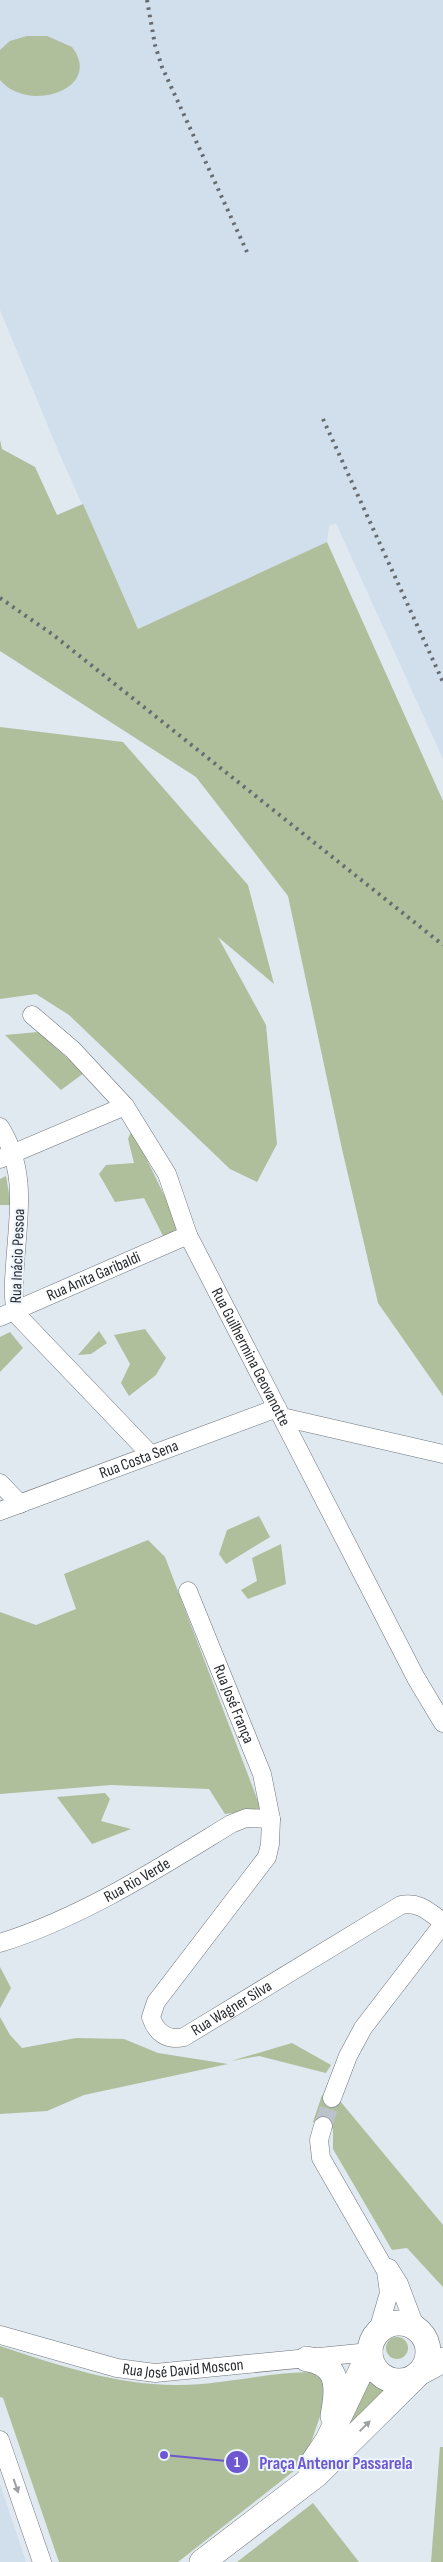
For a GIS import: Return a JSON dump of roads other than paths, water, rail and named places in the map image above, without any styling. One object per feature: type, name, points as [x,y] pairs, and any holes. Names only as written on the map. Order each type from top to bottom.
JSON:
[{"type":"street","name":"Rua Guilhermina Geovanotte","points":[[32,1015],[73,1050],[125,1106],[167,1174],[188,1234],[416,1678],[443,1723]]},
{"type":"street","points":[[7,1156],[125,1106]]},
{"type":"street","name":"Rua Inácio Pessoa","points":[[0,1127],[7,1156],[20,1182],[13,1293],[8,1313],[23,1324],[151,1455]]},
{"type":"street","name":"Rua Anita Garibaldi","points":[[8,1313],[188,1234]]},
{"type":"street","points":[[280,1412],[443,1454]]},
{"type":"street","name":"Rua Costa Sena","points":[[0,1512],[151,1455],[280,1412]]},
{"type":"street","points":[[0,1483],[20,1504]]},
{"type":"street","name":"Rua José França","points":[[188,1592],[259,1766],[271,1819]]},
{"type":"street","name":"Rua Rio Verde","points":[[0,1943],[46,1926],[107,1898],[230,1824],[246,1818],[271,1819]]},
{"type":"street","name":"Rua Wagner Silva","points":[[271,1819],[270,1844],[267,1857],[156,2002],[151,2017],[154,2025],[164,2036],[177,2039],[184,2037],[401,1905],[415,1904],[421,1906],[443,1923]]},
{"type":"street","points":[[332,2098],[348,2056],[363,2028],[443,1923]]},
{"type":"street","points":[[202,2562],[316,2475],[419,2373],[425,2364],[428,2353],[423,2338],[416,2329],[399,2284],[382,2260],[321,2158],[319,2140],[323,2126]]},
{"type":"street","points":[[290,2493],[328,2440],[373,2343],[388,2293],[386,2271],[382,2260]]},
{"type":"street","points":[[443,2337],[406,2324],[396,2324],[385,2327],[373,2343],[377,2371],[390,2380],[405,2381],[443,2360]]},
{"type":"street","name":"Rua José David Moscon","points":[[0,2335],[137,2372],[173,2373],[307,2359],[373,2343]]},
{"type":"street","points":[[307,2359],[327,2367],[336,2380],[336,2404],[328,2440]]},
{"type":"street","points":[[0,2440],[42,2562]]},
{"type":"tunnel","points":[[323,2126],[332,2098]]},
{"type":"railway","points":[[147,0],[155,45],[162,67],[247,252]]},
{"type":"railway","points":[[323,419],[443,682]]},
{"type":"railway","points":[[0,598],[52,634],[443,945]]},
{"type":"place","name":"Praça Antenor Passarela","points":[[164,2455]]}]
